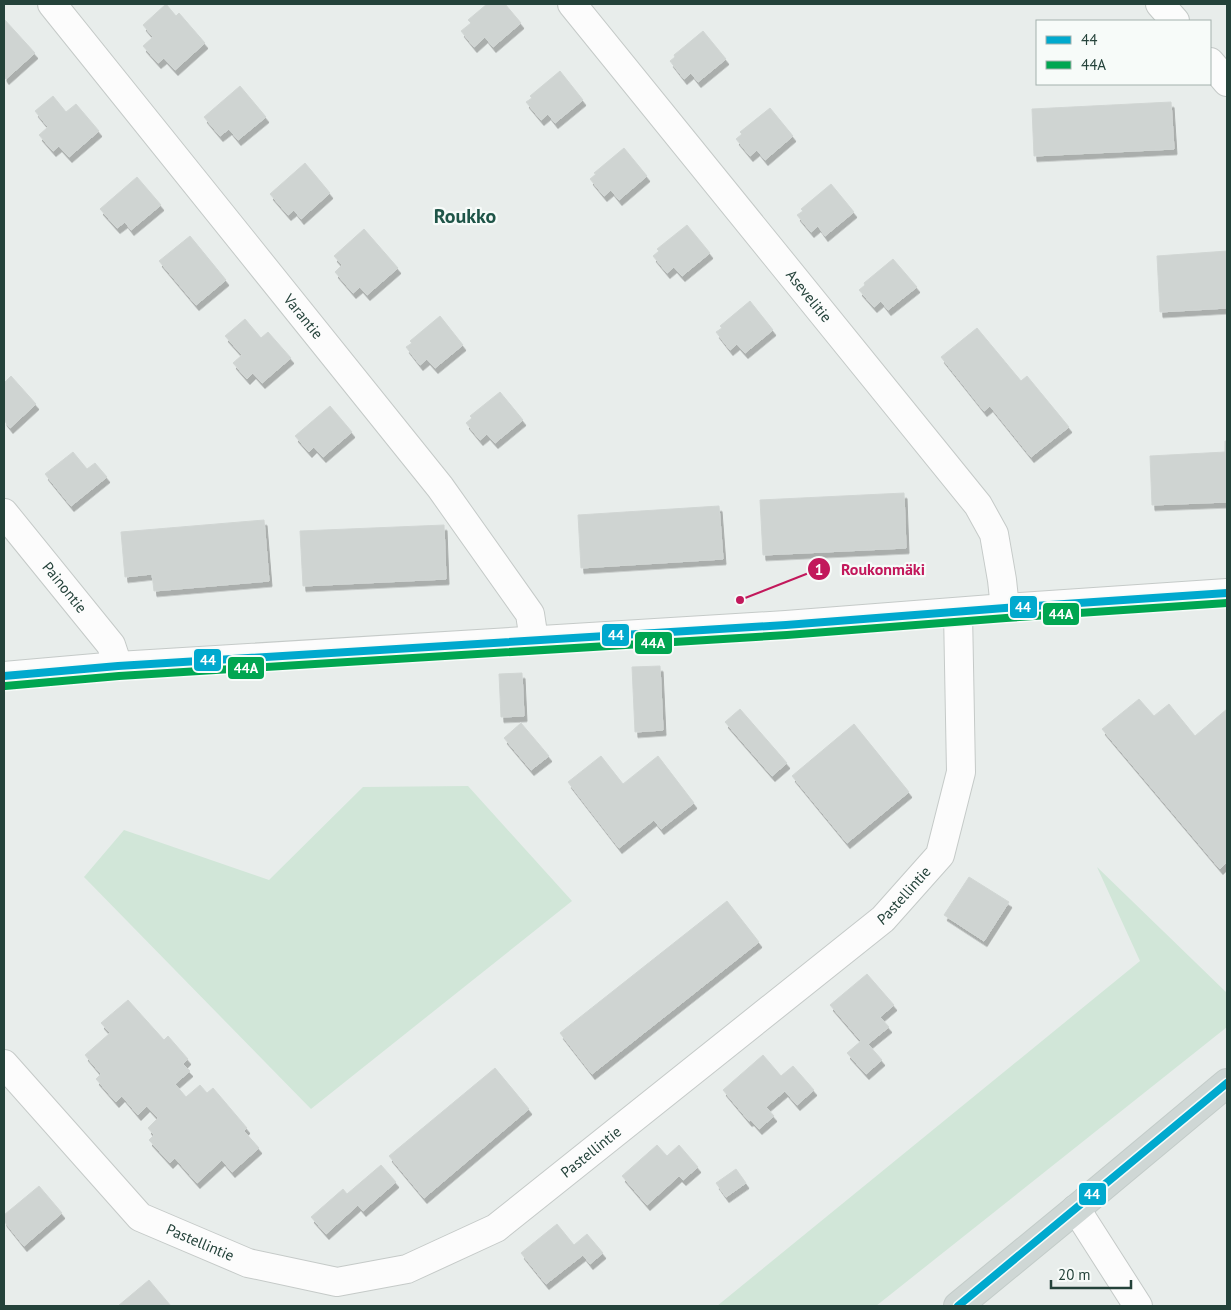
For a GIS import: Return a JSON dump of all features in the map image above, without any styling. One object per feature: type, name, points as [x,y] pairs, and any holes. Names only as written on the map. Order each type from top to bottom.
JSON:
[{"type":"main road","points":[[958,1306],[1227,1083]]},
{"type":"street","name":"Varantie","points":[[52,4],[440,487],[530,614],[534,640]]},
{"type":"street","name":"Asevelitie","points":[[572,4],[978,505],[994,534],[1005,608]]},
{"type":"street","points":[[1160,4],[1174,20]]},
{"type":"street","points":[[1211,63],[1227,82]]},
{"type":"street","name":"Painontie","points":[[4,513],[111,645],[118,666]]},
{"type":"street","points":[[4,676],[118,666],[786,625],[1227,593]]},
{"type":"street","name":"Pastellintie","points":[[4,1064],[140,1217],[248,1263],[337,1282],[407,1269],[496,1228],[883,919],[940,855],[961,772],[958,612]]},
{"type":"street","points":[[1076,1209],[1138,1306]]},
{"type":"green space","points":[[468,786],[572,901],[311,1109],[84,877],[124,830],[269,880],[363,787]]},
{"type":"green space","points":[[1097,867],[1227,993],[1227,1027],[876,1306],[717,1306],[1140,961]]},
{"type":"building","points":[[166,4],[176,16],[179,13],[205,43],[175,70],[164,58],[158,63],[143,46],[153,37],[143,25]]},
{"type":"building","points":[[487,4],[505,4],[521,23],[493,47],[485,37],[474,47],[461,31],[471,23],[468,20]]},
{"type":"building","points":[[4,19],[35,53],[6,79],[4,76]]},
{"type":"building","points":[[703,31],[726,59],[698,82],[691,73],[684,79],[670,61],[675,57],[674,55]]},
{"type":"building","points":[[560,71],[583,100],[555,123],[548,114],[541,120],[526,102],[532,98],[530,96]]},
{"type":"building","points":[[240,86],[266,117],[238,140],[229,129],[220,136],[204,117]]},
{"type":"building","points":[[53,96],[66,112],[76,104],[99,131],[69,157],[59,146],[53,151],[39,135],[48,127],[35,111]]},
{"type":"building","points":[[1171,102],[1174,149],[1034,156],[1032,109]]},
{"type":"building","points":[[770,108],[793,136],[765,160],[757,150],[750,156],[736,139],[742,134],[740,132]]},
{"type":"building","points":[[624,148],[647,176],[619,200],[611,190],[604,196],[590,179],[596,174],[594,173]]},
{"type":"building","points":[[305,163],[330,193],[301,219],[294,210],[288,215],[270,194]]},
{"type":"building","points":[[137,177],[161,205],[131,230],[125,222],[117,228],[100,209]]},
{"type":"building","points":[[831,184],[854,212],[825,236],[818,226],[811,232],[797,215],[803,211],[801,209]]},
{"type":"building","points":[[687,225],[710,253],[682,276],[674,267],[667,273],[653,256],[659,251],[657,249]]},
{"type":"building","points":[[364,229],[398,268],[367,295],[360,287],[353,293],[335,272],[342,265],[334,256]]},
{"type":"building","points":[[190,236],[226,280],[196,305],[159,261]]},
{"type":"building","points":[[1227,251],[1227,308],[1160,312],[1157,256]]},
{"type":"building","points":[[893,259],[917,287],[888,310],[881,301],[874,307],[859,290],[865,285],[864,283]]},
{"type":"building","points":[[750,301],[773,330],[745,353],[737,344],[730,350],[716,332],[722,328],[720,326]]},
{"type":"building","points":[[440,316],[463,345],[435,368],[427,359],[420,365],[406,347],[412,343],[410,341]]},
{"type":"building","points":[[245,319],[261,338],[268,332],[291,358],[262,383],[253,373],[247,379],[233,363],[242,355],[225,336]]},
{"type":"building","points":[[977,328],[1021,381],[1027,376],[1069,427],[1031,457],[990,406],[984,411],[941,357]]},
{"type":"building","points":[[11,376],[36,404],[10,428],[4,420],[4,383]]},
{"type":"building","points":[[500,392],[523,420],[495,443],[487,434],[480,440],[466,423],[472,418],[470,416]]},
{"type":"building","points":[[330,406],[352,432],[323,457],[314,447],[309,452],[295,436]]},
{"type":"building","points":[[1225,441],[1227,441],[1227,502],[1152,505],[1150,456],[1225,452]]},
{"type":"building","points":[[73,452],[87,469],[95,463],[107,477],[71,506],[45,474]]},
{"type":"building","points":[[904,493],[906,548],[763,555],[760,500]]},
{"type":"building","points":[[719,506],[723,559],[581,568],[578,515]]},
{"type":"building","points":[[264,520],[269,581],[154,591],[152,574],[125,577],[121,532]]},
{"type":"building","points":[[444,525],[446,579],[303,586],[300,531]]},
{"type":"building","points":[[660,666],[663,730],[635,732],[632,667]]},
{"type":"building","points":[[522,673],[524,716],[501,717],[499,674]]},
{"type":"building","points":[[1139,699],[1154,716],[1169,704],[1195,736],[1227,709],[1227,862],[1220,869],[1102,729]]},
{"type":"building","points":[[740,709],[787,763],[772,776],[725,722]]},
{"type":"building","points":[[521,723],[549,756],[531,770],[504,738]]},
{"type":"building","points":[[854,724],[909,792],[847,843],[792,776]]},
{"type":"building","points":[[601,756],[623,784],[658,756],[694,803],[661,829],[654,820],[619,848],[568,782]]},
{"type":"building","points":[[969,877],[1009,902],[984,941],[944,915]]},
{"type":"building","points":[[727,901],[759,942],[592,1074],[560,1033]]},
{"type":"building","points":[[867,974],[894,1005],[880,1017],[889,1027],[868,1044],[882,1060],[866,1074],[847,1053],[861,1041],[830,1005]]},
{"type":"building","points":[[128,1000],[164,1040],[168,1036],[188,1059],[183,1064],[190,1071],[175,1084],[186,1097],[200,1085],[207,1093],[213,1088],[247,1128],[244,1131],[259,1148],[232,1172],[222,1160],[197,1183],[175,1158],[170,1163],[149,1140],[154,1135],[148,1128],[158,1118],[147,1106],[138,1115],[122,1096],[116,1102],[96,1079],[101,1074],[85,1055],[110,1033],[101,1023]]},
{"type":"building","points":[[763,1055],[781,1076],[793,1066],[814,1090],[797,1105],[785,1091],[766,1107],[774,1116],[759,1129],[751,1120],[749,1121],[723,1090]]},
{"type":"building","points":[[495,1068],[529,1109],[424,1198],[389,1156]]},
{"type":"building","points":[[657,1145],[667,1156],[679,1145],[698,1167],[683,1180],[679,1176],[647,1205],[622,1176]]},
{"type":"building","points":[[381,1165],[396,1182],[363,1211],[358,1205],[326,1234],[311,1217],[343,1189],[347,1194]]},
{"type":"building","points":[[736,1169],[746,1183],[726,1197],[716,1183]]},
{"type":"building","points":[[39,1186],[62,1213],[24,1246],[4,1221],[4,1215]]},
{"type":"building","points":[[557,1224],[574,1245],[587,1234],[603,1253],[590,1264],[583,1255],[546,1284],[521,1253]]},
{"type":"building","points":[[149,1280],[171,1306],[118,1306]]},
{"type":"transit line","name":"44","points":[[4,676],[118,666],[786,625],[1227,593]]},
{"type":"transit line","name":"44A","points":[[5,686],[119,676],[787,635],[1227,603]]},
{"type":"transit line","name":"44","points":[[958,1306],[1227,1083]]},
{"type":"place","name":"Roukonmäki","points":[[740,600]]},
{"type":"district","name":"Roukko","points":[[465,216]]}]
